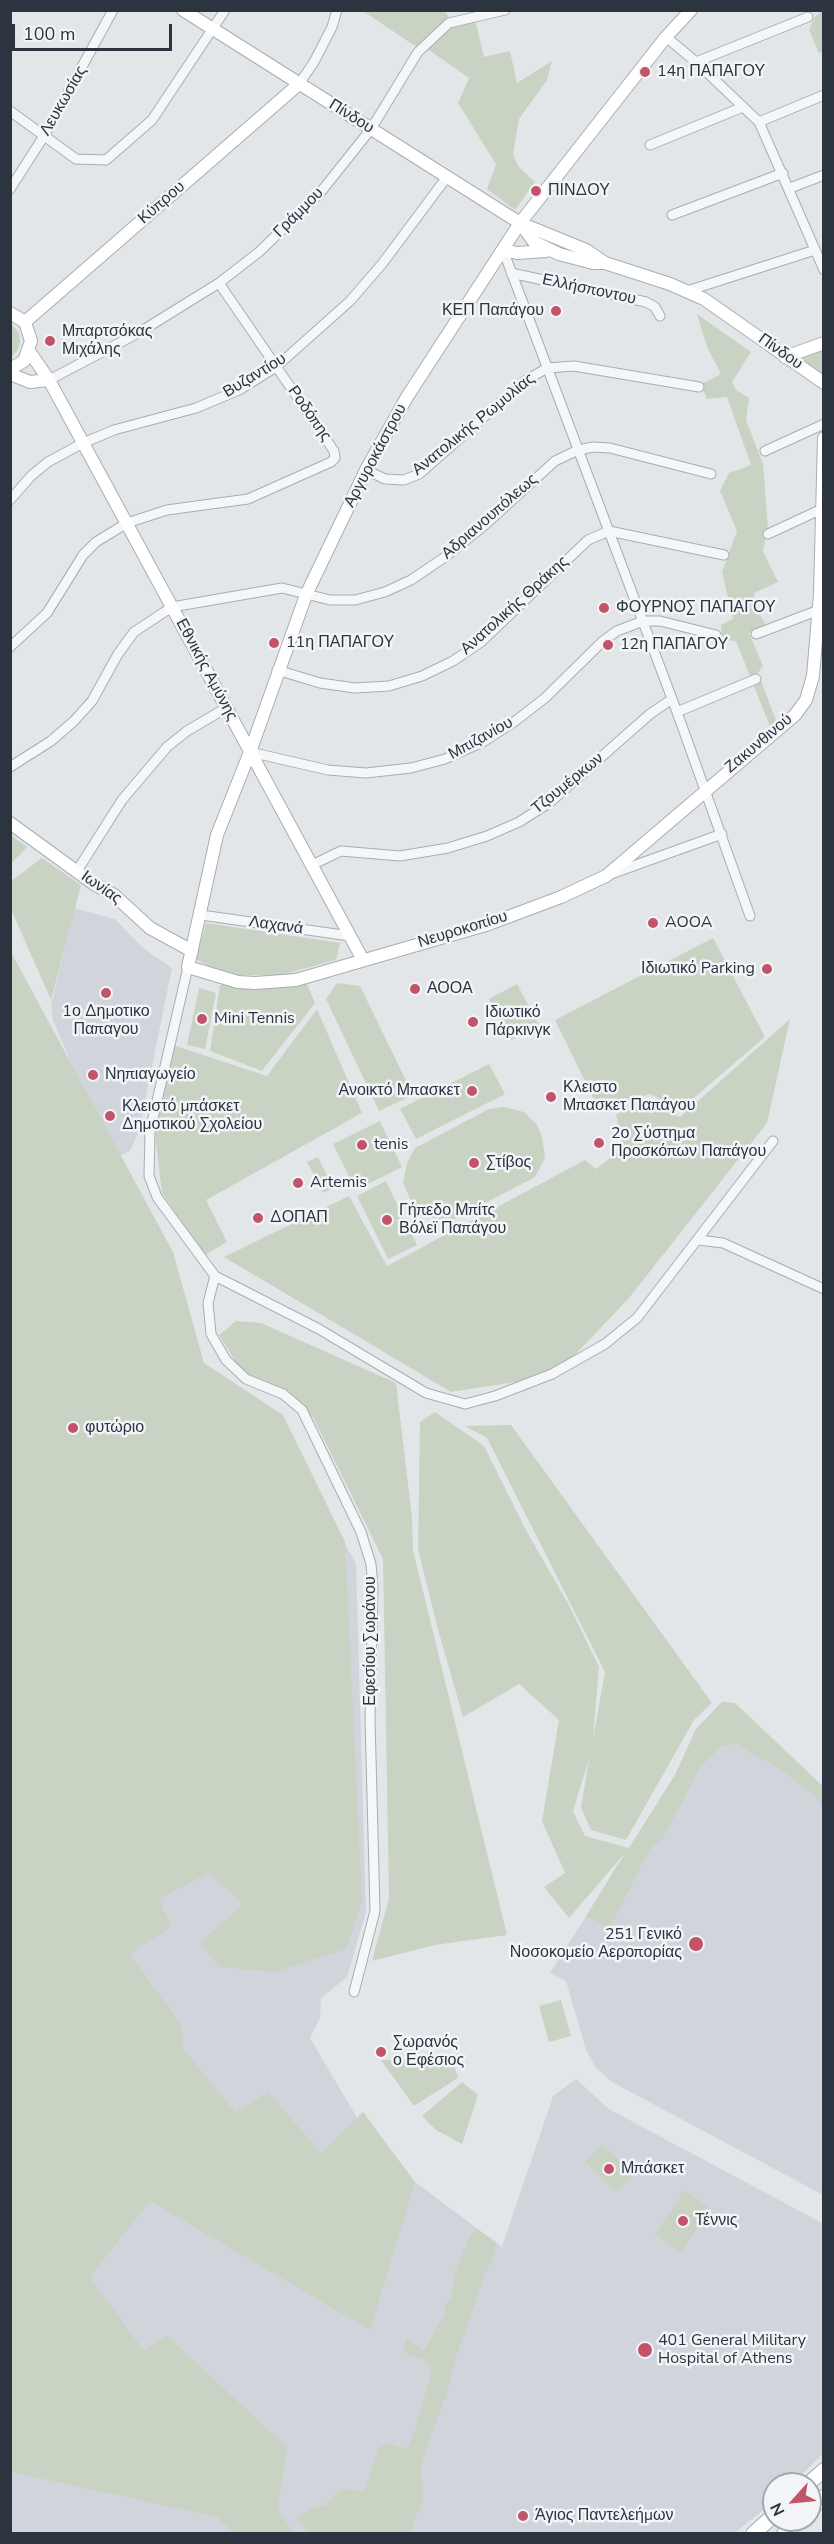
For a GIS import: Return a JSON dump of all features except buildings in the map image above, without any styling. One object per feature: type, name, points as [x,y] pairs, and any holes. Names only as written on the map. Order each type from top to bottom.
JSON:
[{"type":"street","name":"Λευκωσίας","points":[[10,189],[44,136],[113,10]]},
{"type":"street","name":"Πίνδου","points":[[183,10],[520,223],[586,250],[605,263],[704,299],[824,383]]},
{"type":"street","points":[[10,111],[76,159],[106,160],[152,120],[214,30],[225,10]]},
{"type":"street","points":[[299,84],[314,62],[332,27],[337,10]]},
{"type":"street","name":"Γράμμου","points":[[49,380],[140,332],[219,283],[291,223],[320,193],[371,129],[418,52],[449,23],[505,10]]},
{"type":"street","name":"Αργυροκάστρου","points":[[188,967],[217,835],[250,752],[277,670],[306,595],[366,470],[408,397],[520,223],[666,37],[691,10]]},
{"type":"street","points":[[696,62],[808,17]]},
{"type":"street","points":[[666,37],[759,122],[819,254],[824,270]]},
{"type":"street","name":"Κύπρου","points":[[24,322],[299,84]]},
{"type":"street","points":[[759,122],[824,95]]},
{"type":"street","points":[[650,145],[743,107]]},
{"type":"street","points":[[672,215],[783,173]]},
{"type":"street","points":[[790,188],[824,176]]},
{"type":"street","name":"Βυζαντίου","points":[[10,500],[31,476],[48,462],[83,443],[114,430],[196,408],[239,390],[276,367],[350,301],[382,264],[447,177]]},
{"type":"street","name":"Πίνδου","points":[[520,223],[534,242],[559,254],[593,263],[605,263]]},
{"type":"street","points":[[503,250],[517,253],[538,250],[559,254]]},
{"type":"street","name":"Ελλήσποντου","points":[[503,250],[706,789],[750,916]]},
{"type":"street","points":[[687,291],[819,254]]},
{"type":"street","name":"Ελλήσποντου","points":[[511,273],[646,302],[656,307],[660,316]]},
{"type":"street","name":"Ροδόπης","points":[[127,523],[167,510],[248,499],[331,462],[335,458],[334,451],[219,283]]},
{"type":"street","points":[[10,313],[24,322],[29,331],[29,351],[24,361],[10,369]]},
{"type":"street","points":[[785,357],[824,343]]},
{"type":"street","name":"Εθνικής Αμύνης","points":[[29,351],[49,380],[363,960]]},
{"type":"street","points":[[547,368],[574,366],[699,387]]},
{"type":"street","name":"Ανατολικής Ρωμυλίας","points":[[366,470],[385,479],[405,480],[419,474],[525,381],[547,368]]},
{"type":"street","points":[[10,374],[30,382],[49,380]]},
{"type":"street","points":[[765,451],[824,424]]},
{"type":"street","name":"Ζακυνθινού","points":[[706,789],[795,715],[806,700],[818,674],[819,610],[822,593],[824,438]]},
{"type":"street","points":[[578,450],[593,447],[610,448],[711,474]]},
{"type":"street","name":"Αδριανουπόλεως","points":[[10,767],[51,741],[74,721],[92,701],[118,654],[134,632],[172,607],[282,588],[330,600],[355,600],[385,592],[411,580],[486,524],[555,460],[578,450]]},
{"type":"street","points":[[768,534],[823,508]]},
{"type":"street","points":[[10,646],[47,613],[83,555],[96,542],[127,523]]},
{"type":"street","points":[[609,531],[724,555]]},
{"type":"street","name":"Ανατολικής Θράκης","points":[[277,670],[320,683],[355,688],[389,686],[422,676],[453,661],[481,642],[588,540],[609,531]]},
{"type":"street","points":[[756,634],[819,610]]},
{"type":"street","points":[[643,621],[660,621],[716,635]]},
{"type":"street","name":"Μπιζανίου","points":[[250,752],[328,770],[366,773],[411,768],[446,759],[483,742],[514,722],[545,698],[603,641],[617,631],[643,621]]},
{"type":"street","points":[[677,712],[756,679]]},
{"type":"street","name":"Τζουμέρκων","points":[[312,865],[341,851],[400,856],[448,848],[487,836],[519,822],[549,803],[650,714],[672,699]]},
{"type":"street","points":[[76,870],[122,800],[167,747],[187,731],[226,708]]},
{"type":"street","name":"Νευροκοπίου","points":[[188,967],[221,979],[255,983],[296,980],[489,924],[561,897],[606,876],[706,789]]},
{"type":"street","name":"Ιωνίας","points":[[10,823],[114,895],[150,928],[192,951]]},
{"type":"street","points":[[606,876],[722,834]]},
{"type":"street","name":"Λαχανά","points":[[201,915],[350,936]]},
{"type":"street","points":[[188,967],[150,1131],[149,1176],[157,1197],[170,1218],[215,1276],[319,1329],[426,1393],[465,1404],[495,1396],[552,1374],[605,1344],[637,1318],[773,1141]]},
{"type":"street","points":[[699,1240],[723,1244],[824,1289]]},
{"type":"street","name":"Εφεσίου Σωράνου","points":[[215,1276],[208,1303],[211,1334],[226,1360],[246,1379],[283,1394],[302,1410],[361,1532],[371,1564],[373,1587],[370,1719],[375,1911],[354,1992]]},
{"type":"shaded area","points":[[74,908],[115,919],[143,948],[172,968],[139,1131],[130,1151],[119,1156],[73,1067],[53,1020],[51,1005]]},
{"type":"shaded area","points":[[11,1152],[192,1365],[274,1421],[356,1563],[366,1912],[347,1977],[321,1998],[320,2018],[310,2038],[379,2155],[502,2247],[553,2096],[576,2079],[609,2109],[824,2224],[823,2453],[805,2472],[762,2472],[762,2511],[735,2533],[11,2534]]},
{"type":"shaded area","name":"251 Γενικό Νοσοκομείο Αεροπορίας","points":[[722,1702],[735,1703],[823,1786],[823,2195],[612,2082],[596,2068],[586,2050],[566,1981],[550,1973],[675,1775],[696,1729]]},
{"type":"green space","points":[[363,11],[445,11],[450,19],[418,48]]},
{"type":"green space","points":[[823,11],[824,51],[819,53],[809,30],[815,17]]},
{"type":"green space","points":[[475,19],[484,57],[510,51],[517,83],[552,61],[547,80],[519,119],[513,155],[518,166],[535,182],[515,210],[487,189],[496,164],[458,103],[469,78],[426,48],[450,25]]},
{"type":"green space","points":[[697,314],[751,352],[732,382],[736,390],[749,398],[746,420],[763,464],[768,528],[763,551],[778,582],[754,593],[756,609],[766,625],[749,633],[763,666],[758,673],[777,723],[771,729],[736,641],[722,640],[721,625],[733,619],[722,572],[737,531],[720,491],[729,473],[751,465],[727,397],[707,399],[701,384],[721,374],[707,347]]},
{"type":"green space","points":[[11,324],[19,333],[20,341],[18,349],[11,358]]},
{"type":"green space","points":[[823,349],[823,383],[790,360]]},
{"type":"green space","points":[[11,835],[27,847],[11,864]]},
{"type":"green space","points":[[42,858],[81,885],[51,1000],[11,909],[11,881]]},
{"type":"green space","points":[[206,923],[340,943],[336,960],[281,975],[240,975],[215,970],[196,959]]},
{"type":"green space","points":[[713,938],[765,1037],[681,1109],[650,1094],[599,1110],[555,1020]]},
{"type":"green space","points":[[11,952],[173,1252],[204,1363],[283,1415],[345,1542],[362,1901],[346,1949],[274,1972],[220,1967],[200,1943],[243,1904],[208,1873],[159,1899],[171,1927],[129,1954],[181,2024],[183,2048],[235,2112],[268,2092],[321,2153],[363,2112],[415,2182],[370,2330],[150,2201],[90,2277],[144,2351],[167,2336],[287,2447],[278,2508],[293,2533],[234,2533],[217,2517],[11,2472]]},
{"type":"green space","points":[[306,982],[315,1003],[262,1071],[210,1051],[220,985]]},
{"type":"green space","points":[[337,983],[360,986],[413,1095],[379,1111],[326,999]]},
{"type":"green space","points":[[517,984],[539,1025],[511,1040],[489,999]]},
{"type":"green space","name":"Mini Tennis","points":[[199,988],[216,993],[205,1049],[187,1045]]},
{"type":"green space","points":[[317,1009],[362,1113],[206,1200],[227,1242],[205,1255],[162,1193],[155,1135],[173,1045],[267,1076]]},
{"type":"green space","points":[[790,1019],[767,1123],[629,1298],[555,1376],[451,1392],[224,1257],[349,1196],[387,1266],[585,1160],[596,1169],[623,1148],[616,1114],[647,1103],[680,1117]]},
{"type":"green space","points":[[489,1064],[505,1094],[416,1139],[400,1109]]},
{"type":"green space","points":[[504,1107],[524,1112],[537,1125],[542,1137],[545,1158],[535,1177],[455,1219],[437,1220],[421,1212],[410,1199],[403,1182],[407,1163],[415,1148],[489,1109]]},
{"type":"green space","points":[[380,1121],[402,1167],[356,1190],[333,1144]]},
{"type":"green space","points":[[318,1157],[333,1188],[323,1193],[307,1162]]},
{"type":"green space","name":"Γήπεδο Μπίτς Βόλεϊ Παπάγου","points":[[386,1181],[417,1245],[388,1259],[357,1196]]},
{"type":"green space","points":[[236,1321],[261,1323],[396,1383],[412,1517],[413,1550],[507,1935],[435,1945],[372,1961],[389,1898],[383,1559],[313,1417],[283,1394],[246,1379],[219,1335]]},
{"type":"green space","points":[[435,1412],[484,1446],[527,1532],[570,1607],[599,1667],[593,1738],[605,1672],[487,1438],[465,1426],[511,1425],[712,1703],[694,1720],[626,1840],[591,1830],[581,1808],[589,1759],[573,1811],[585,1836],[629,1848],[675,1775],[696,1729],[722,1702],[735,1703],[823,1787],[823,1805],[808,1790],[773,1765],[736,1744],[722,1746],[701,1766],[663,1838],[650,1849],[610,1927],[586,1916],[625,1853],[569,1918],[544,1887],[565,1873],[542,1821],[559,1720],[519,1684],[463,1717],[439,1633],[418,1550],[420,1422]]},
{"type":"green space","points":[[561,2000],[571,2036],[549,2042],[539,2006]]},
{"type":"green space","points":[[452,2058],[458,2078],[414,2106],[381,2060]]},
{"type":"green space","points":[[462,2082],[478,2095],[462,2144],[436,2130],[422,2116]]},
{"type":"green space","name":"Μπάσκετ","points":[[602,2144],[634,2175],[616,2193],[585,2162]]},
{"type":"green space","name":"Τέννις","points":[[684,2190],[710,2208],[681,2252],[655,2234]]},
{"type":"green space","points":[[477,2229],[496,2242],[492,2262],[486,2271],[457,2354],[448,2390],[421,2464],[423,2498],[411,2531],[409,2534],[308,2533],[296,2517],[317,2506],[325,2506],[340,2489],[365,2491],[378,2448],[389,2443],[404,2449],[408,2447],[432,2370],[423,2359],[403,2352],[406,2338],[424,2351],[444,2315],[445,2305],[452,2296],[454,2274],[471,2234]]},
{"type":"place","name":"14η ΠΑΠΑΓΟΥ","points":[[645,72]]},
{"type":"place","name":"ΠΙΝΔΟΥ","points":[[536,191]]},
{"type":"place","name":"ΚΕΠ Παπάγου","points":[[556,311]]},
{"type":"place","name":"Μπαρτσόκας Μιχάλης","points":[[50,341]]},
{"type":"place","name":"ΦΟΥΡΝΟΣ ΠΑΠΑΓΟΥ","points":[[604,608]]},
{"type":"place","name":"11η ΠΑΠΑΓΟΥ","points":[[274,643]]},
{"type":"place","name":"12η ΠΑΠΑΓΟΥ","points":[[608,645]]},
{"type":"place","name":"AOOA","points":[[653,923]]},
{"type":"place","name":"Ιδιωτικό Parking","points":[[767,969]]},
{"type":"place","name":"ΑΟΟΑ","points":[[415,989]]},
{"type":"place","name":"1ο Δημοτικο Παπαγου","points":[[106,993]]},
{"type":"place","name":"Mini Tennis","points":[[202,1019]]},
{"type":"place","name":"Ιδιωτικό Πάρκινγκ","points":[[473,1022]]},
{"type":"place","name":"Νηπιαγωγείο","points":[[93,1075]]},
{"type":"place","name":"Ανοικτό Μπασκετ","points":[[472,1091]]},
{"type":"place","name":"Κλειστο Μπασκετ Παπάγου","points":[[551,1097]]},
{"type":"place","name":"Κλειστό μπάσκετ Δημοτικού Σχολείου","points":[[110,1116]]},
{"type":"place","name":"2ο Σύστημα Προσκόπων Παπάγου","points":[[599,1143]]},
{"type":"place","name":"tenis","points":[[362,1145]]},
{"type":"place","name":"Στίβος","points":[[474,1163]]},
{"type":"place","name":"Artemis","points":[[298,1183]]},
{"type":"place","name":"ΔΟΠΑΠ","points":[[258,1218]]},
{"type":"place","name":"Γήπεδο Μπίτς Βόλεϊ Παπάγου","points":[[387,1220]]},
{"type":"place","name":"φυτώριο","points":[[73,1428]]},
{"type":"place","name":"251 Γενικό Νοσοκομείο Αεροπορίας","points":[[696,1944]]},
{"type":"place","name":"Σωρανός ο Εφέσιος","points":[[381,2052]]},
{"type":"place","name":"Μπάσκετ","points":[[609,2169]]},
{"type":"place","name":"Τέννις","points":[[683,2221]]},
{"type":"place","name":"401 General Military Hospital of Athens","points":[[645,2350]]},
{"type":"place","name":"Άγιος Παντελεήμων","points":[[523,2516]]}]
